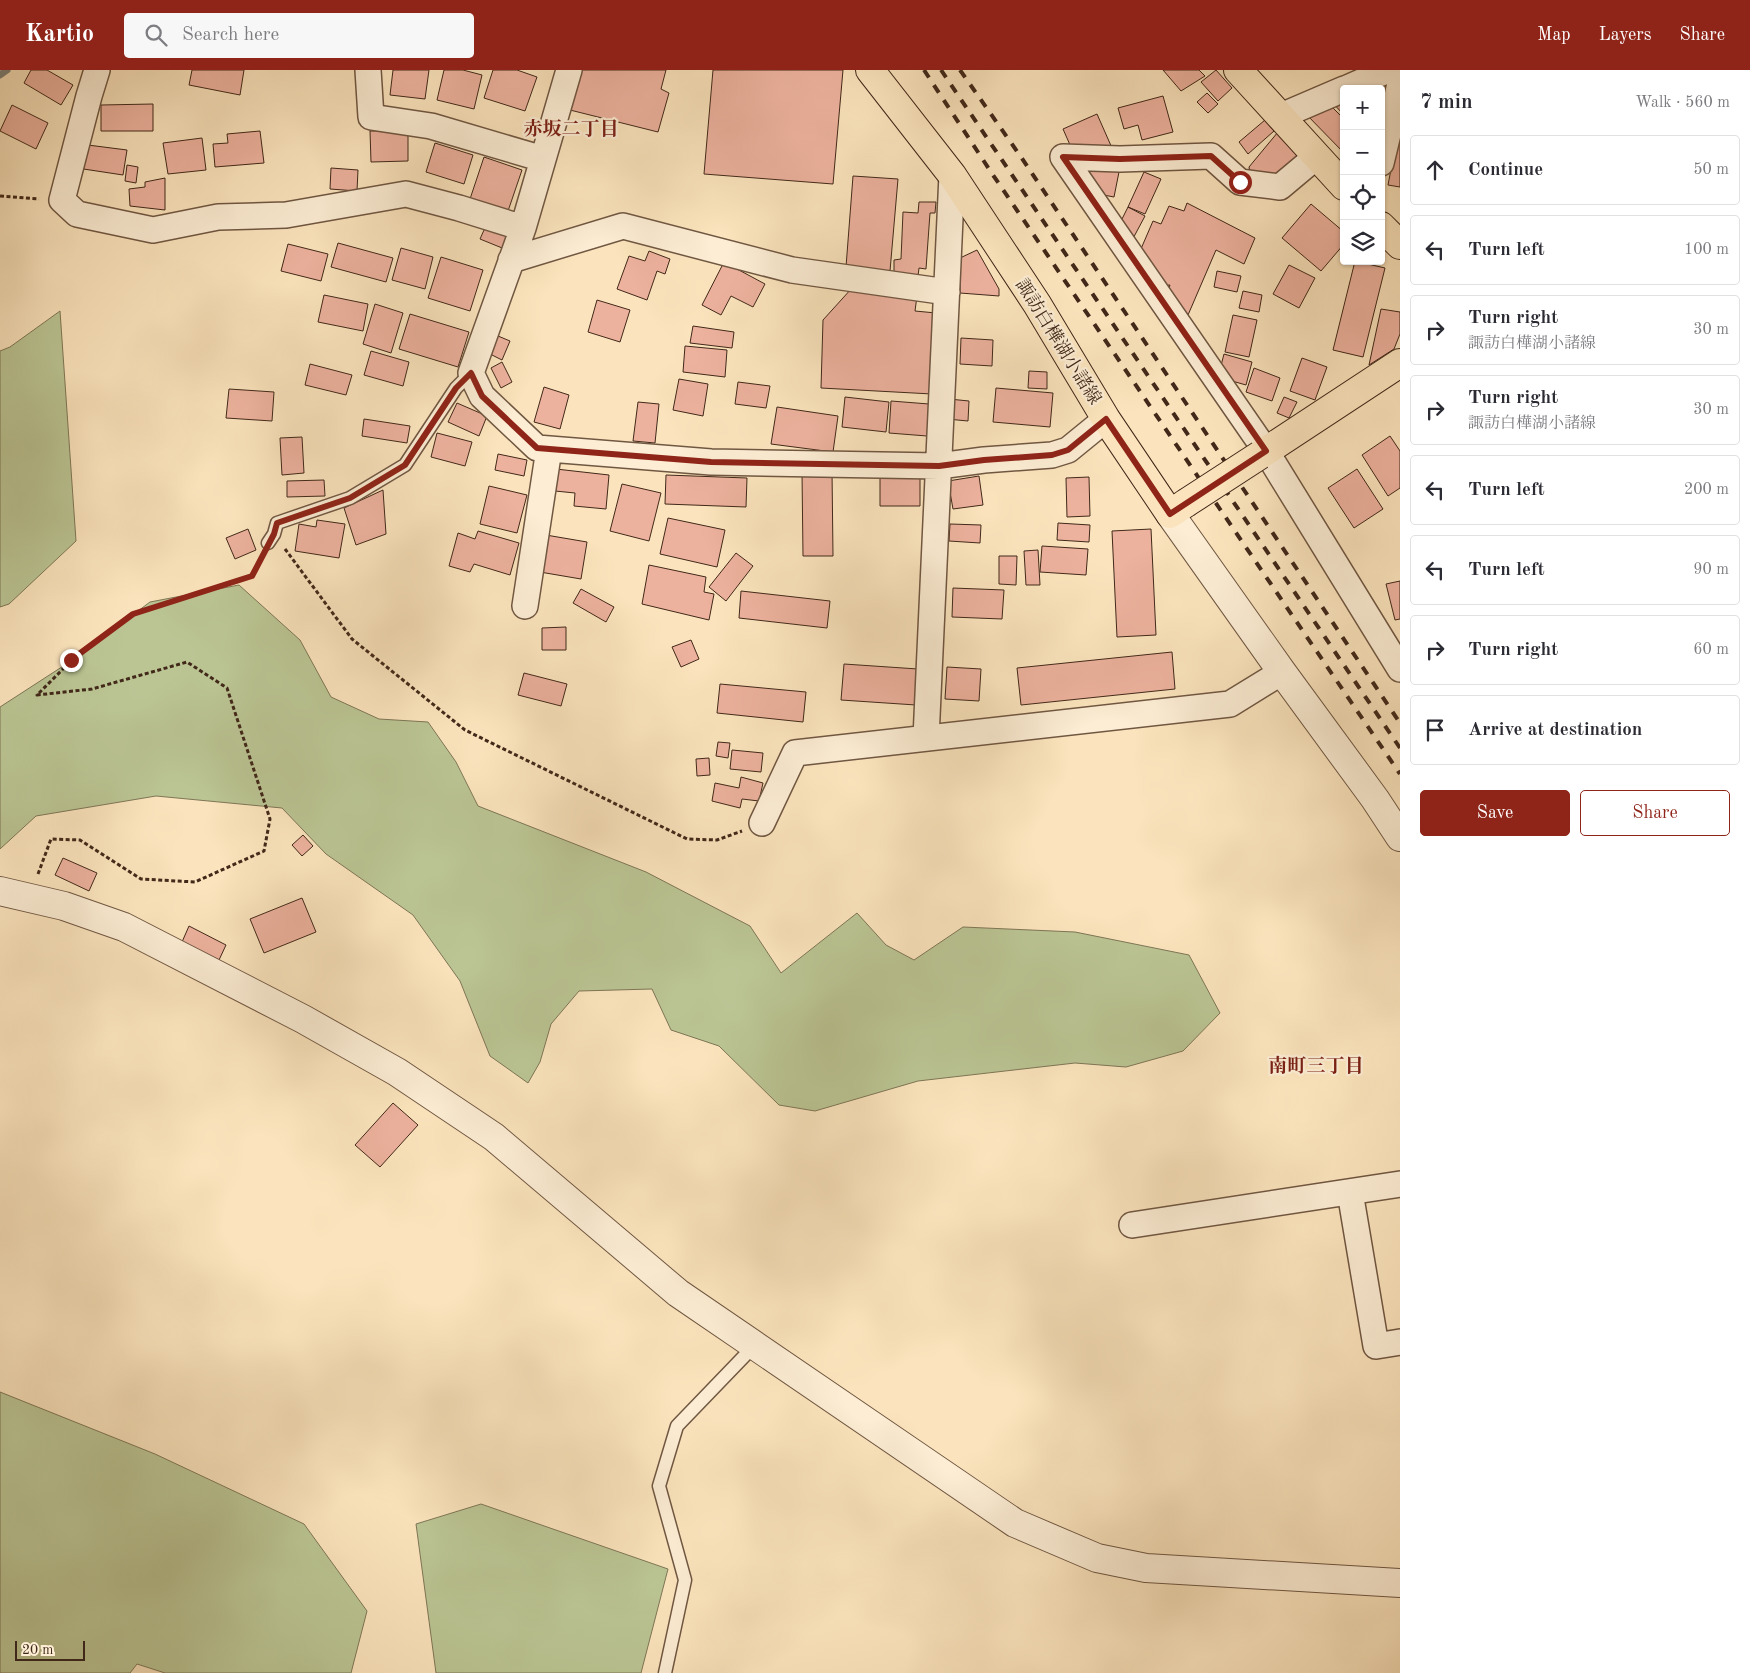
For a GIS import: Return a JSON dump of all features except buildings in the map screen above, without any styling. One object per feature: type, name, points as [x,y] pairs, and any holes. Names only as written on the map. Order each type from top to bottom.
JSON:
[{"type":"main road","name":"諏訪白樺湖小諸線","points":[[870,70],[952,175],[1037,304],[1106,419],[1178,509]]},
{"type":"main road","points":[[1238,70],[1340,182]]},
{"type":"main road","points":[[1385,230],[1400,245]]},
{"type":"main road","points":[[1178,509],[1400,363]]},
{"type":"street","points":[[97,70],[62,200],[77,214],[154,230],[218,217],[286,215],[406,194],[523,228]]},
{"type":"street","points":[[368,70],[371,117],[431,126],[543,159]]},
{"type":"street","points":[[569,70],[523,228],[471,373],[482,396],[537,448],[711,462],[939,466],[1060,453],[1068,450],[1106,419]]},
{"type":"street","points":[[1353,85],[1388,70]]},
{"type":"street","points":[[1385,146],[1400,84]]},
{"type":"street","points":[[1281,116],[1340,91]]},
{"type":"street","points":[[1317,156],[1280,187],[1240,182],[1211,156],[1120,159],[1063,157],[1263,453],[1400,669]]},
{"type":"street","points":[[926,738],[952,175]]},
{"type":"street","points":[[511,260],[623,226],[792,270],[947,292]]},
{"type":"street","points":[[525,606],[549,449]]},
{"type":"street","points":[[1178,509],[1282,672],[1400,837]]},
{"type":"street","points":[[762,823],[795,753],[1230,704],[1282,672]]},
{"type":"street","points":[[0,891],[64,906],[124,927],[303,1019],[397,1072],[494,1137],[678,1293],[1015,1522],[1097,1558],[1146,1568],[1400,1583]]},
{"type":"street","points":[[1132,1225],[1400,1184]]},
{"type":"street","points":[[1350,1192],[1376,1346],[1400,1342]]},
{"type":"lane","points":[[271,539],[277,523],[350,498],[405,465],[456,388],[471,373]]},
{"type":"lane","points":[[665,1673],[685,1580],[658,1486],[677,1426],[755,1345]]},
{"type":"path","points":[[0,196],[62,200]]},
{"type":"path","points":[[28,898],[51,840],[80,840],[141,879],[195,882],[264,850],[270,819],[227,688],[187,662],[92,689],[37,695],[71,660],[133,614],[252,576],[271,539],[352,639],[465,730],[687,839],[717,840],[762,823]]},
{"type":"green space","points":[[60,311],[76,541],[9,604],[0,607],[0,351],[10,347]]},
{"type":"green space","points":[[239,585],[300,640],[331,697],[379,719],[428,722],[456,762],[478,806],[646,872],[750,926],[781,973],[857,913],[886,945],[914,960],[963,927],[1075,932],[1189,955],[1220,1013],[1183,1051],[1126,1067],[1075,1063],[918,1081],[815,1111],[779,1105],[719,1046],[671,1030],[652,989],[579,991],[551,1024],[540,1062],[528,1083],[490,1056],[460,981],[413,915],[326,854],[282,808],[156,796],[36,816],[0,849],[0,707],[71,661],[150,602]]},
{"type":"green space","points":[[0,1392],[155,1454],[304,1524],[367,1611],[351,1673],[165,1673],[137,1664],[130,1673],[0,1673]]},
{"type":"green space","points":[[481,1504],[668,1569],[641,1673],[436,1673],[416,1524]]},
{"type":"waterway","points":[[0,75],[7,70]]},
{"type":"railway","points":[[924,70],[993,175],[1400,774]]},
{"type":"railway","points":[[941,70],[1400,748]]},
{"type":"railway","points":[[960,70],[1021,157],[1400,723]]},
{"type":"district","name":"赤坂二丁目","points":[[571,130]]},
{"type":"district","name":"南町三丁目","points":[[1316,1067]]},
{"type":"route","points":[[71,660],[133,614],[252,576],[274,534],[277,523],[350,498],[405,465],[456,388],[471,373],[482,396],[537,448],[711,462],[939,466],[984,460],[1052,455],[1068,450],[1106,419],[1170,514],[1266,451],[1063,157],[1120,159],[1211,156],[1240,182]]}]
